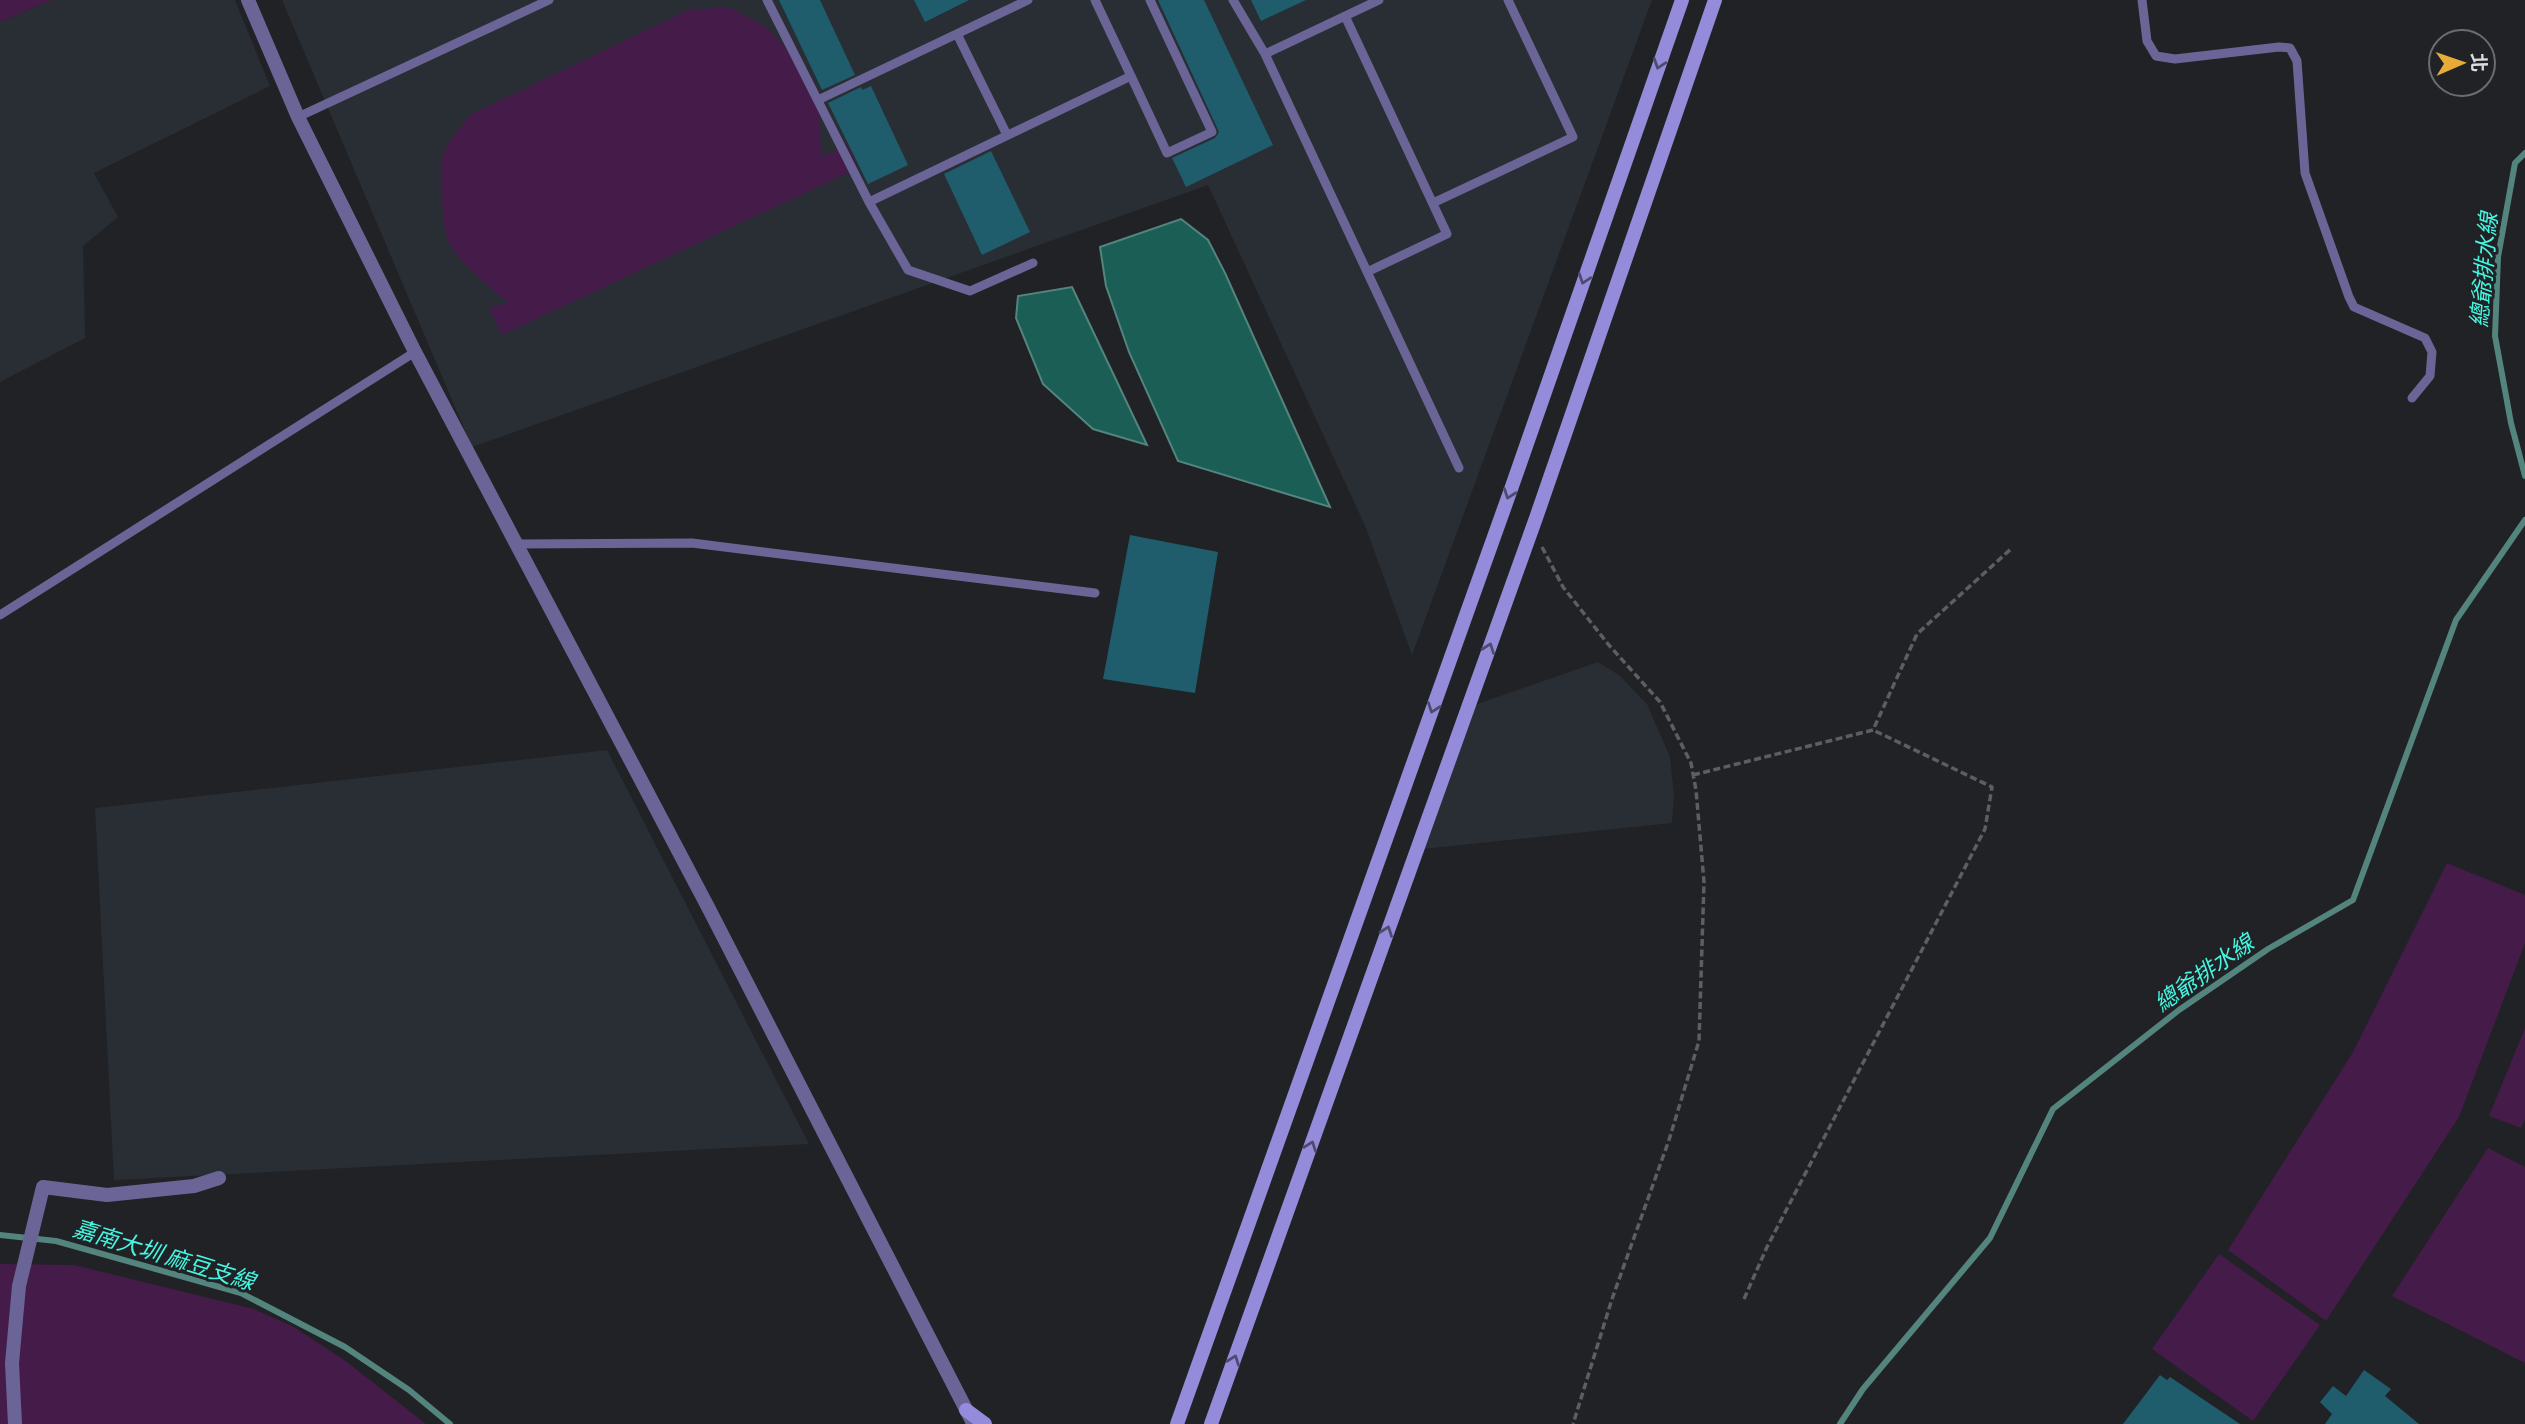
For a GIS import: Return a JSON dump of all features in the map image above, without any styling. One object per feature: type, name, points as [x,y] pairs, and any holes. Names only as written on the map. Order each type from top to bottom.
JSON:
[{"type":"main road","points":[[1177,1424],[1510,492],[1682,0]]},
{"type":"main road","points":[[1211,1424],[1536,518],[1714,0]]},
{"type":"main road","points":[[1167,1424],[1186,1399]]},
{"type":"main road","points":[[966,1410],[985,1424]]},
{"type":"street","points":[[248,0],[298,117],[415,352],[833,1147],[974,1424]]},
{"type":"street","points":[[15,1424],[12,1363],[19,1286],[43,1186],[107,1195],[194,1186],[219,1178]]},
{"type":"lane","points":[[298,117],[549,0]]},
{"type":"lane","points":[[767,0],[869,202],[908,270],[970,292],[1033,263]]},
{"type":"lane","points":[[818,100],[1028,0]]},
{"type":"lane","points":[[1095,0],[1167,153],[1212,131],[1150,0]]},
{"type":"lane","points":[[1233,0],[1265,54],[1459,468]]},
{"type":"lane","points":[[1265,54],[1379,0]]},
{"type":"lane","points":[[1433,203],[1573,137],[1508,0]]},
{"type":"lane","points":[[2142,0],[2147,41],[2156,56],[2175,59],[2290,48],[2297,61],[2305,173],[2349,297],[2354,307],[2425,338],[2432,352],[2431,376],[2412,398]]},
{"type":"lane","points":[[1345,16],[1447,234],[1367,272]]},
{"type":"lane","points":[[957,34],[1007,135]]},
{"type":"lane","points":[[869,202],[1131,76]]},
{"type":"lane","points":[[0,615],[415,352]]},
{"type":"lane","points":[[518,544],[692,543],[1095,593]]},
{"type":"path","points":[[1536,518],[1540,543],[1563,587],[1608,644],[1660,702],[1691,763],[1704,882],[1699,1041],[1669,1140],[1612,1299],[1573,1424]]},
{"type":"path","points":[[1873,730],[1917,634],[2012,548]]},
{"type":"path","points":[[1693,775],[1873,730],[1992,787],[1985,829],[1767,1247],[1744,1299]]},
{"type":"shaded area","points":[[0,0],[52,0],[0,22]]},
{"type":"shaded area","points":[[52,0],[235,0],[270,86],[94,173],[118,217],[83,246],[85,338],[0,382],[0,22]]},
{"type":"shaded area","points":[[282,0],[1652,0],[1412,655],[1366,528],[1208,185],[472,447]]},
{"type":"shaded area","points":[[728,7],[767,27],[805,70],[820,112],[821,157],[847,145],[858,168],[502,335],[489,308],[508,302],[466,265],[452,248],[446,234],[441,172],[443,155],[451,139],[470,115],[688,10]]},
{"type":"shaded area","points":[[1181,219],[1208,240],[1330,507],[1178,461],[1129,352],[1106,286],[1100,247]]},
{"type":"shaded area","points":[[1072,287],[1147,445],[1093,429],[1043,384],[1016,318],[1018,296]]},
{"type":"shaded area","points":[[1598,662],[1619,675],[1647,704],[1670,757],[1674,795],[1672,823],[1413,850],[1463,709]]},
{"type":"shaded area","points":[[607,750],[809,1144],[114,1180],[95,808]]},
{"type":"shaded area","points":[[2447,863],[2525,895],[2525,943],[2459,1117],[2326,1321],[2228,1250],[2353,1052]]},
{"type":"shaded area","points":[[2525,1028],[2525,1119],[2521,1128],[2489,1116]]},
{"type":"shaded area","points":[[2488,1148],[2525,1167],[2525,1363],[2392,1296]]},
{"type":"shaded area","points":[[2219,1254],[2320,1325],[2253,1421],[2152,1349]]},
{"type":"shaded area","points":[[0,1264],[74,1265],[254,1309],[292,1326],[343,1359],[426,1424],[0,1424]]},
{"type":"building","points":[[779,0],[820,0],[855,75],[822,90]]},
{"type":"building","points":[[914,0],[969,0],[925,22]]},
{"type":"building","points":[[1158,0],[1204,0],[1273,145],[1186,187],[1172,158],[1215,138],[1219,132]]},
{"type":"building","points":[[1251,0],[1306,0],[1261,21]]},
{"type":"building","points":[[871,86],[908,165],[868,184],[828,103],[861,87],[862,90]]},
{"type":"building","points":[[991,151],[1030,232],[982,255],[944,174]]},
{"type":"building","points":[[1130,535],[1218,552],[1195,693],[1103,679]]},
{"type":"building","points":[[2364,1370],[2391,1389],[2385,1396],[2419,1424],[2325,1424],[2332,1414],[2320,1402],[2333,1386],[2346,1396]]},
{"type":"building","points":[[2160,1375],[2167,1380],[2170,1377],[2240,1424],[2123,1424]]},
{"type":"waterway","name":"總爺排水線","points":[[2525,153],[2515,163],[2498,257],[2495,336],[2511,423],[2525,476]]},
{"type":"waterway","name":"總爺排水線","points":[[1840,1424],[1863,1389],[1990,1238],[2053,1109],[2179,1010],[2268,949],[2353,900],[2456,620],[2525,520]]},
{"type":"waterway","name":"嘉南大圳 麻豆支線","points":[[0,1235],[56,1241],[241,1293],[345,1347],[409,1390],[450,1424]]}]
